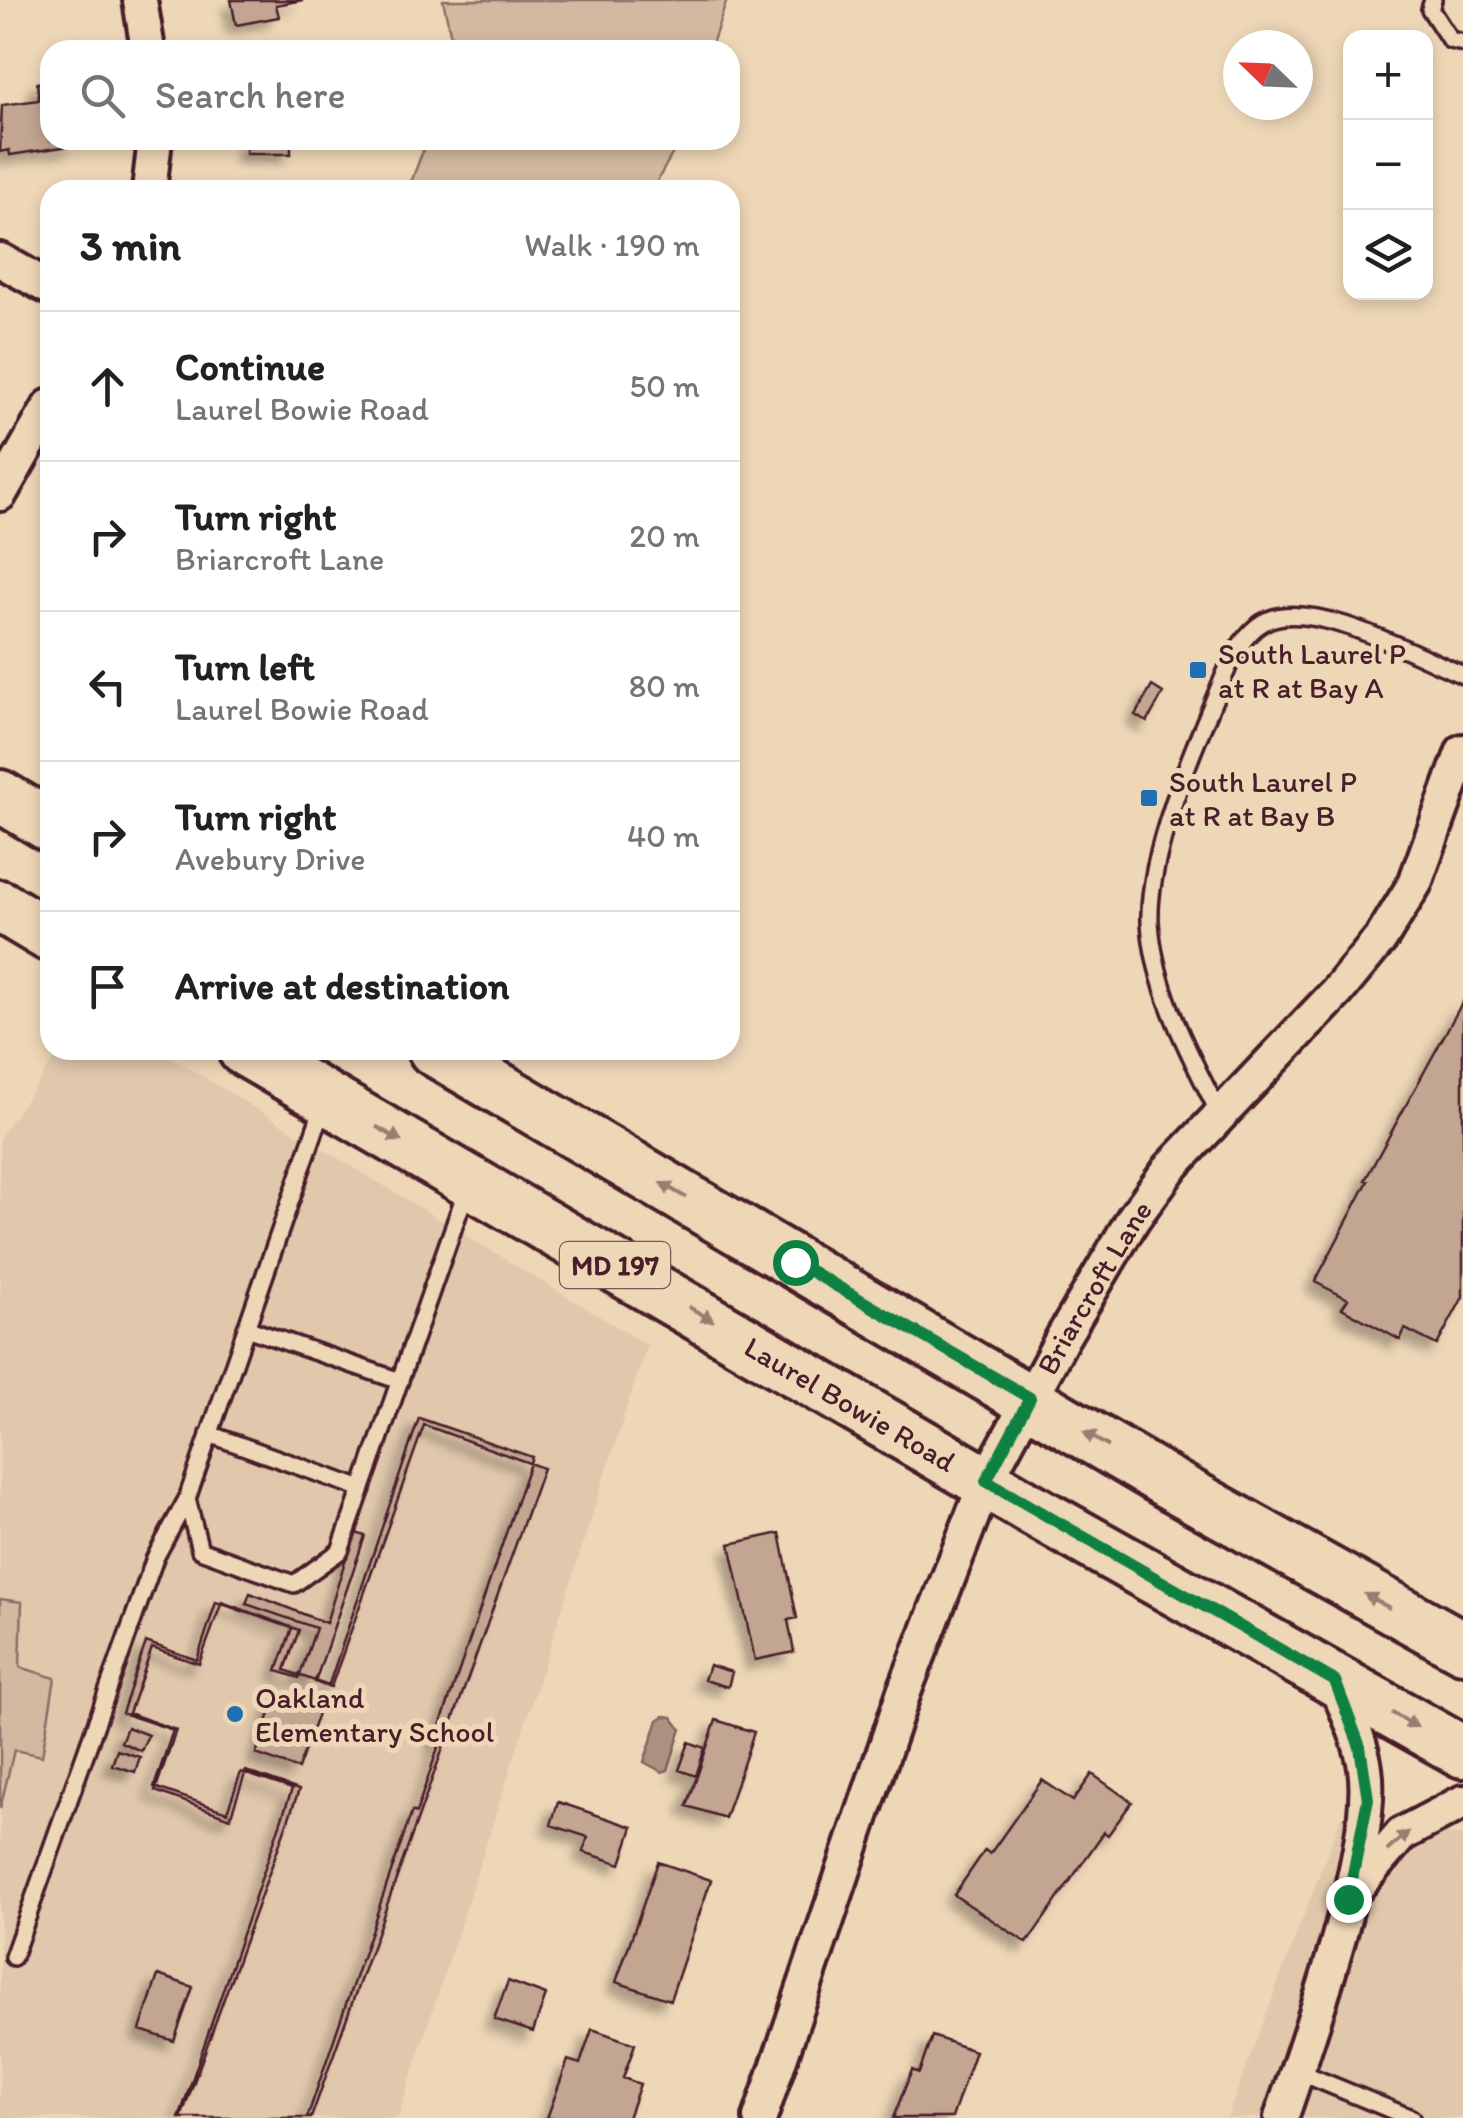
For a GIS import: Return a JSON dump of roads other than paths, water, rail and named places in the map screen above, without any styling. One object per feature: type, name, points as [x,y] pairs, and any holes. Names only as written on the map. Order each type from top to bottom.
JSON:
[{"type":"main road","points":[[0,796],[40,820]]},
{"type":"main road","points":[[0,906],[40,930]]},
{"type":"main road","name":"Laurel Bowie Road","points":[[261,1060],[986,1481],[1463,1752]]},
{"type":"main road","points":[[451,1060],[1174,1486],[1463,1647]]},
{"type":"street","points":[[140,0],[146,40]]},
{"type":"street","points":[[150,180],[154,150]]},
{"type":"street","points":[[0,260],[40,282]]},
{"type":"street","points":[[0,494],[40,424]]},
{"type":"street","name":"Briarcroft Lane","points":[[760,2118],[904,1692],[986,1481],[1133,1219],[1170,1168],[1337,992],[1382,937],[1414,883],[1463,751]]},
{"type":"street","points":[[1281,2118],[1348,1899],[1368,1799],[1360,1747],[1335,1681]]},
{"type":"street","points":[[1348,1899],[1402,1834],[1463,1802]]},
{"type":"lane","points":[[1432,0],[1430,9],[1450,40],[1463,43]]},
{"type":"lane","points":[[1220,1115],[1177,1029],[1156,955],[1150,894],[1164,835],[1231,660],[1241,643],[1271,618],[1312,616],[1463,675]]},
{"type":"lane","points":[[14,1956],[155,1558],[187,1499],[326,1098]]},
{"type":"lane","points":[[187,1499],[200,1550],[294,1584],[340,1551],[470,1180]]},
{"type":"lane","points":[[246,1328],[400,1381]]},
{"type":"lane","points":[[209,1434],[362,1489]]},
{"type":"lane","points":[[1297,2071],[1401,2116]]},
{"type":"place","name":"South Laurel P at R at Bay A","points":[[1198,670]]},
{"type":"place","name":"South Laurel P at R at Bay B","points":[[1149,798]]},
{"type":"place","name":"Oakland Elementary School","points":[[235,1714]]}]
